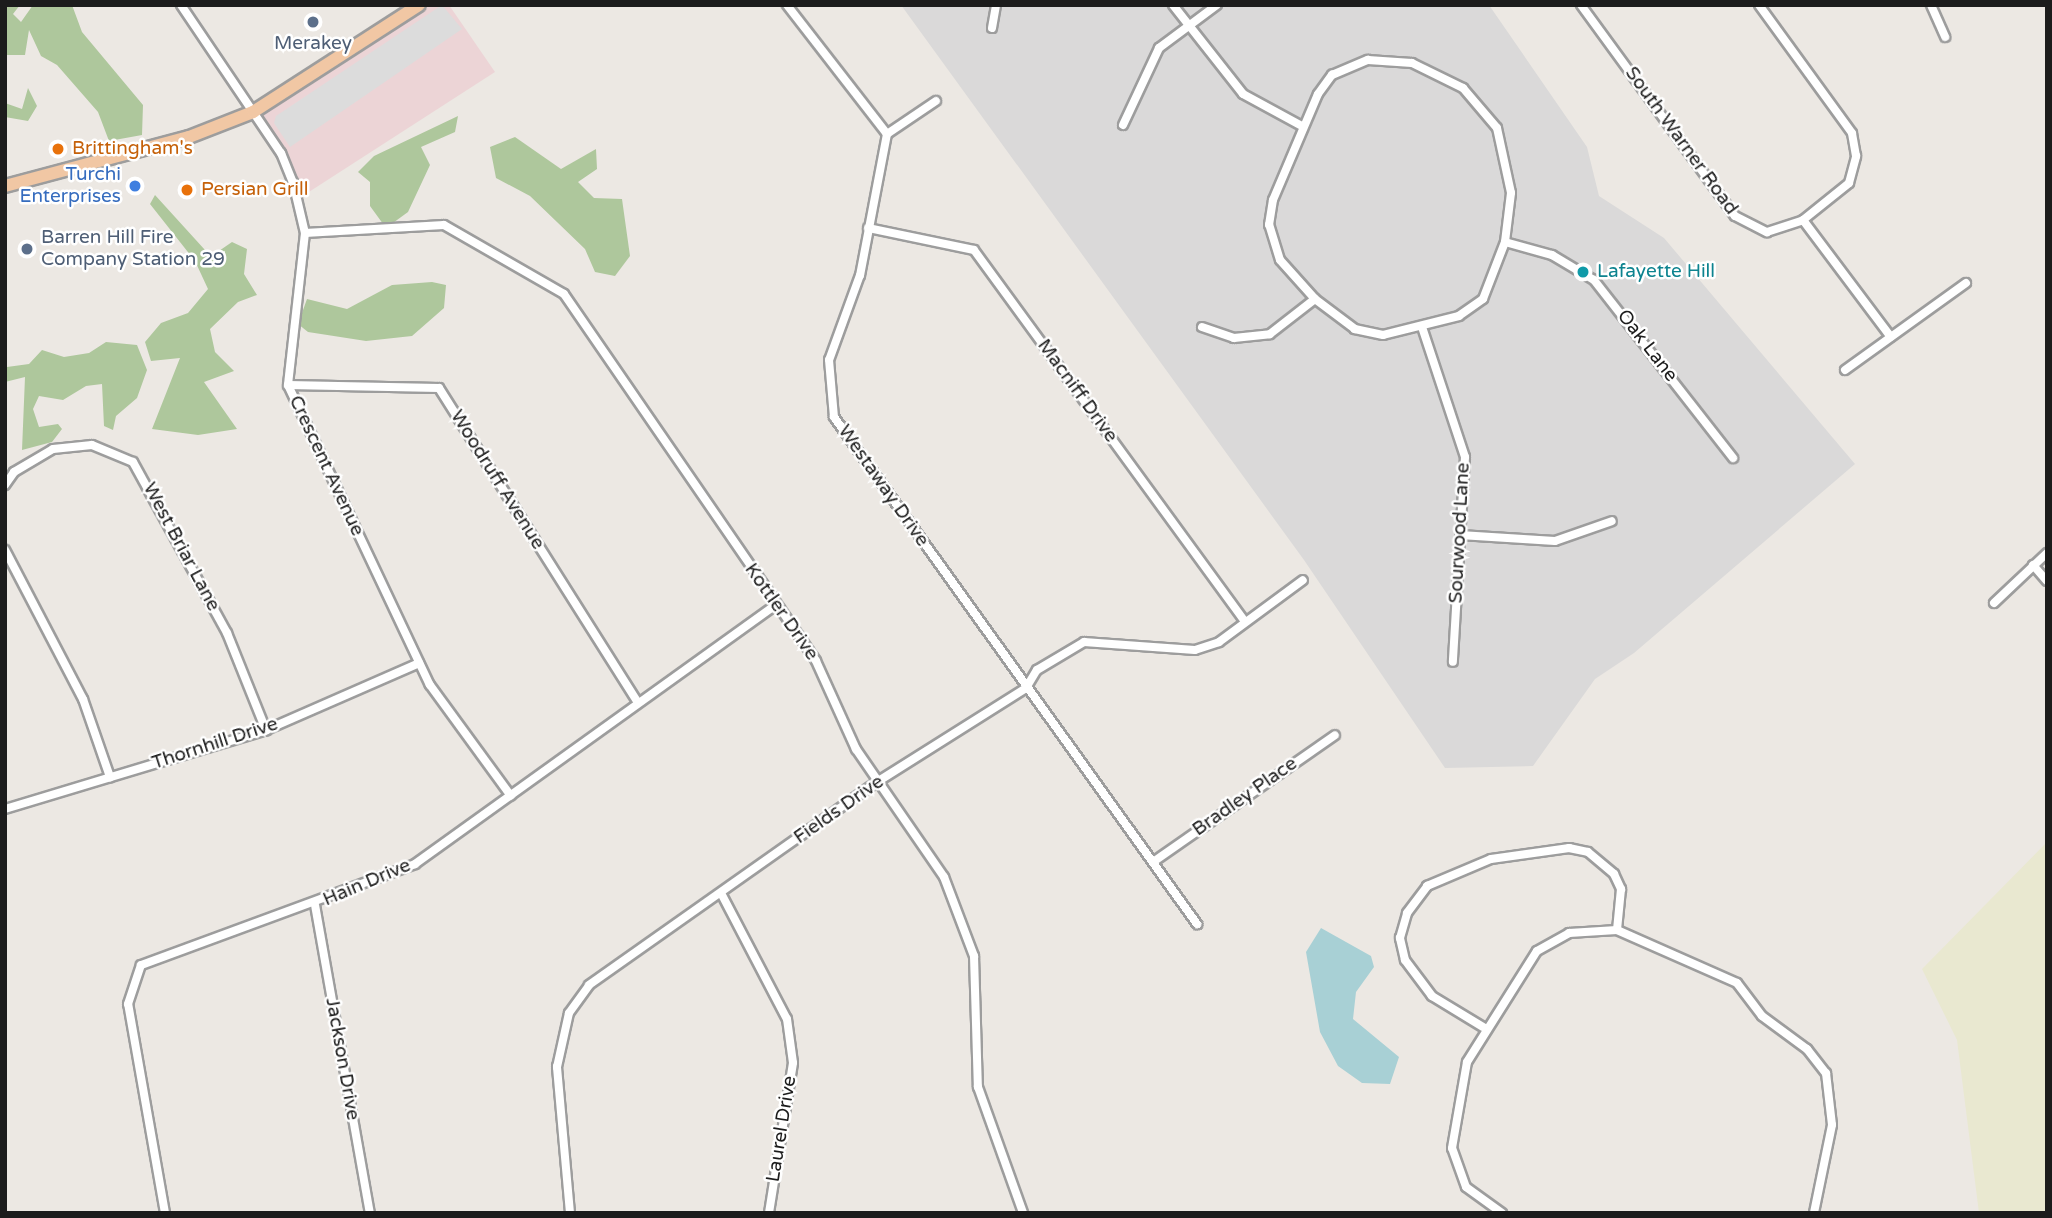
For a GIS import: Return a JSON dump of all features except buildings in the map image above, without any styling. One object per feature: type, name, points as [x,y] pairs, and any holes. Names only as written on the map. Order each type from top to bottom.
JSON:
[{"type":"main road","points":[[5,186],[188,137],[253,112],[419,5]]},
{"type":"street","name":"Crescent Avenue","points":[[181,5],[285,162],[305,233],[288,385],[419,663],[511,796]]},
{"type":"street","points":[[788,5],[887,134],[936,101]]},
{"type":"street","points":[[992,28],[996,5]]},
{"type":"street","points":[[1173,5],[1243,94],[1302,126]]},
{"type":"street","points":[[1124,125],[1153,56],[1217,5]]},
{"type":"street","name":"South Warner Road","points":[[1581,5],[1735,216],[1767,232],[1803,220]]},
{"type":"street","points":[[1759,5],[1854,138],[1849,183],[1803,220],[1891,337]]},
{"type":"street","points":[[1931,5],[1945,37]]},
{"type":"street","points":[[1354,63],[1412,63],[1447,77],[1477,101],[1504,143],[1511,193],[1504,242],[1483,299],[1459,316],[1382,335],[1362,331],[1315,299],[1280,260],[1269,225],[1302,126],[1332,75],[1354,63]]},
{"type":"street","name":"Westaway Drive","points":[[887,134],[860,275],[829,360],[829,402],[1026,688],[1156,860],[1197,924]]},
{"type":"street","name":"Kottler Drive","points":[[305,233],[444,225],[564,294],[775,605],[816,661],[877,782],[961,911],[974,956],[978,1087],[1023,1213]]},
{"type":"street","name":"Macniff Drive","points":[[868,228],[974,250],[1243,619]]},
{"type":"street","name":"Oak Lane","points":[[1504,242],[1567,261],[1594,280],[1733,458]]},
{"type":"street","points":[[1845,370],[1966,283]]},
{"type":"street","points":[[1202,327],[1234,338],[1270,334],[1315,299]]},
{"type":"street","name":"Sourwood Lane","points":[[1422,327],[1463,449],[1453,662]]},
{"type":"street","name":"Woodruff Avenue","points":[[288,385],[439,388],[636,700]]},
{"type":"street","name":"West Briar Lane","points":[[5,485],[14,472],[53,449],[92,445],[133,462],[227,633],[266,730]]},
{"type":"street","points":[[1460,535],[1546,542],[1612,521]]},
{"type":"street","points":[[5,550],[83,699],[110,776]]},
{"type":"street","points":[[1994,603],[2047,553]]},
{"type":"street","points":[[2033,565],[2047,582]]},
{"type":"street","name":"Fields Drive","points":[[570,1213],[557,1067],[569,1013],[589,985],[877,782],[1026,688],[1037,670],[1084,642],[1195,650],[1219,642],[1243,619],[1303,580]]},
{"type":"street","name":"Hain Drive","points":[[165,1213],[128,1004],[135,973],[150,958],[315,905],[415,864],[511,796],[636,700],[775,605]]},
{"type":"street","name":"Thornhill Drive","points":[[5,809],[266,730],[419,663]]},
{"type":"street","name":"Bradley Place","points":[[1156,860],[1335,735]]},
{"type":"street","points":[[1483,1027],[1432,996],[1405,960],[1400,938],[1407,913],[1427,886],[1491,859],[1569,848],[1588,852],[1602,860],[1621,889],[1617,930]]},
{"type":"street","name":"Laurel Drive","points":[[721,893],[787,1019],[793,1063],[769,1213]]},
{"type":"street","name":"Jackson Drive","points":[[315,905],[370,1213]]},
{"type":"street","points":[[1502,1213],[1466,1187],[1452,1148],[1467,1062],[1483,1027],[1537,951],[1569,933],[1617,930],[1737,983],[1762,1016],[1807,1049],[1826,1073],[1832,1125],[1814,1213]]},
{"type":"shaded area","points":[[419,5],[449,5],[495,72],[298,199],[253,112]]},
{"type":"shaded area","points":[[442,5],[462,29],[290,147],[274,123],[276,116]]},
{"type":"shaded area","points":[[901,5],[1489,5],[1587,147],[1599,196],[1664,238],[1855,464],[1634,653],[1595,679],[1533,766],[1445,768],[1304,560]]},
{"type":"green space","points":[[5,5],[20,5],[13,14],[21,22],[33,5],[72,5],[82,32],[143,105],[142,135],[109,141],[98,112],[57,65],[41,56],[29,30],[25,55],[5,55]]},
{"type":"green space","points":[[28,88],[37,106],[28,121],[5,117],[5,103],[22,109]]},
{"type":"green space","points":[[458,116],[455,132],[421,147],[430,165],[408,212],[386,228],[370,206],[370,182],[358,172],[374,156]]},
{"type":"green space","points":[[515,137],[561,169],[596,149],[597,169],[578,182],[594,198],[622,199],[630,256],[615,276],[595,272],[585,249],[530,196],[496,178],[490,147]]},
{"type":"green space","points":[[155,195],[205,250],[216,253],[232,242],[247,249],[244,274],[257,295],[238,302],[210,329],[215,352],[234,371],[204,382],[237,429],[198,435],[152,429],[180,358],[151,361],[145,342],[161,323],[188,313],[208,289],[195,261],[150,204]]},
{"type":"green space","points":[[432,282],[446,285],[444,308],[412,336],[366,341],[308,332],[298,324],[307,299],[347,309],[392,285]]},
{"type":"green space","points":[[106,342],[137,345],[147,370],[137,398],[116,416],[113,430],[104,426],[102,384],[86,386],[63,400],[39,396],[33,409],[39,427],[58,424],[62,429],[52,442],[22,450],[25,377],[5,382],[5,361],[7,367],[29,364],[42,350],[64,357],[89,353]]},
{"type":"green space","points":[[2047,842],[2047,1213],[1979,1213],[1957,1040],[1922,969]]},
{"type":"water","points":[[1321,928],[1371,956],[1374,967],[1356,992],[1353,1019],[1399,1057],[1390,1084],[1362,1083],[1338,1066],[1320,1032],[1306,952]]},
{"type":"place","name":"Merakey","points":[[313,22]]},
{"type":"place","name":"Brittingham's","points":[[58,149]]},
{"type":"place","name":"Turchi Enterprises","points":[[135,186]]},
{"type":"place","name":"Persian Grill","points":[[187,190]]},
{"type":"place","name":"Barren Hill Fire Company Station 29","points":[[27,249]]},
{"type":"place","name":"Lafayette Hill","points":[[1583,272]]}]
